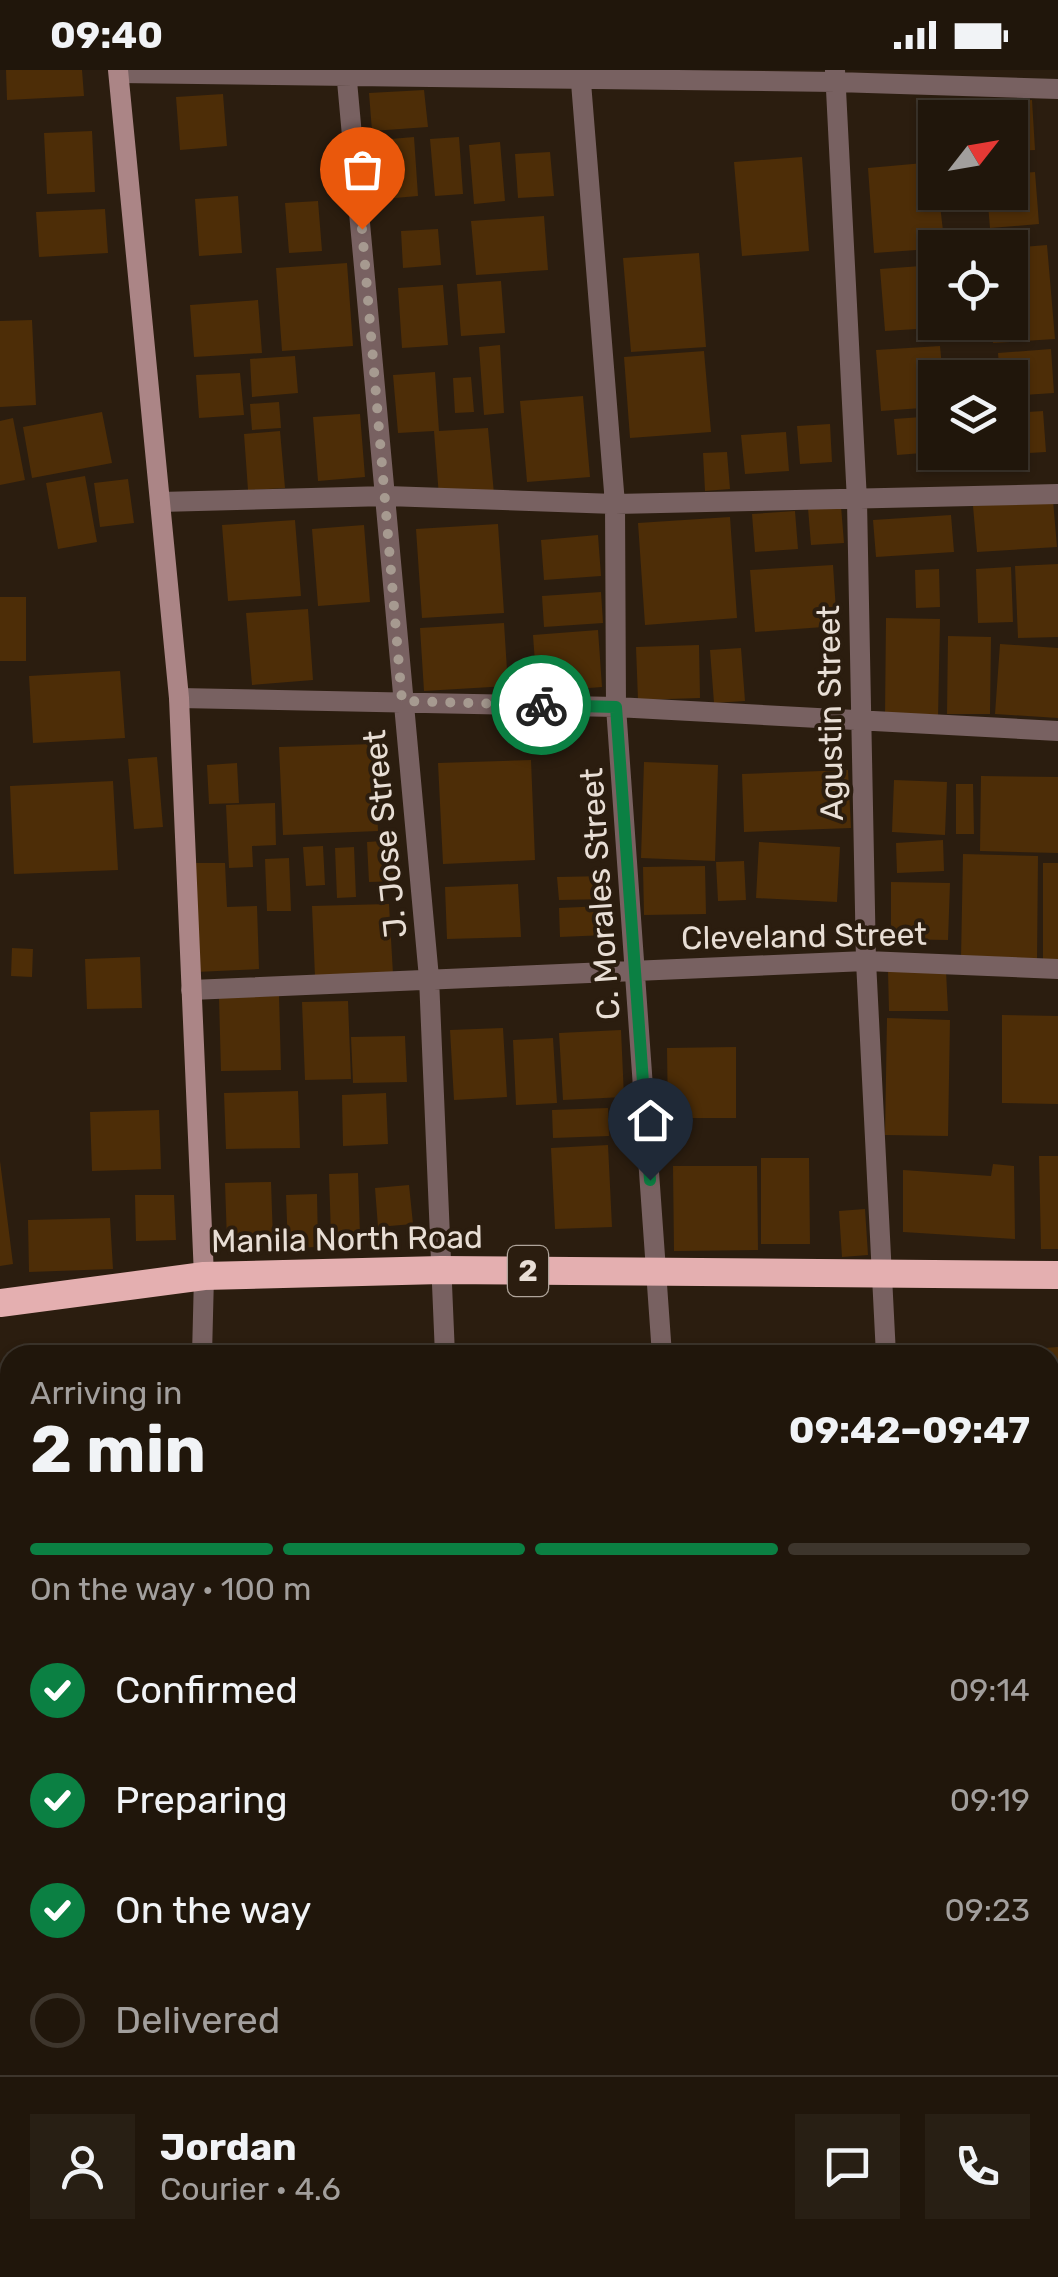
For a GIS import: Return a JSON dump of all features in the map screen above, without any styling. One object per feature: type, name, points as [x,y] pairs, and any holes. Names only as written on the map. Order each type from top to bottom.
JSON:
[{"type":"highway","name":"Manila North Road","points":[[0,1304],[204,1276],[441,1270],[1058,1275]]},
{"type":"main road","points":[[119,72],[180,698],[204,1276]]},
{"type":"street","points":[[119,72],[836,76],[1058,90]]},
{"type":"street","name":"J. Jose Street","points":[[346,73],[430,978],[445,1345]]},
{"type":"street","name":"C. Morales Street","points":[[580,74],[615,504],[616,707],[661,1345]]},
{"type":"street","name":"Agustin Street","points":[[836,76],[857,501],[866,962],[886,1345]]},
{"type":"street","points":[[160,502],[387,496],[615,504],[1058,494]]},
{"type":"street","points":[[180,698],[616,707],[1058,731]]},
{"type":"street","name":"Cleveland Street","points":[[191,990],[866,962],[1058,968]]},
{"type":"street","points":[[202,1345],[204,1276]]},
{"type":"building","points":[[6,70],[82,70],[84,96],[7,100]]},
{"type":"building","points":[[424,90],[428,127],[372,131],[369,93]]},
{"type":"building","points":[[223,94],[227,146],[180,150],[176,97]]},
{"type":"building","points":[[1028,100],[1032,100],[1035,150],[1028,150]]},
{"type":"building","points":[[92,131],[95,192],[47,194],[44,133]]},
{"type":"building","points":[[414,137],[418,196],[383,199],[379,140]]},
{"type":"building","points":[[459,137],[463,194],[435,196],[430,139]]},
{"type":"building","points":[[500,142],[505,201],[474,204],[469,145]]},
{"type":"building","points":[[550,152],[554,196],[518,198],[515,154]]},
{"type":"building","points":[[802,157],[809,251],[742,256],[734,162]]},
{"type":"building","points":[[918,164],[918,210],[941,210],[943,230],[918,230],[918,250],[874,253],[868,168]]},
{"type":"building","points":[[1035,172],[1039,224],[990,228],[988,210],[1028,210],[1028,173]]},
{"type":"building","points":[[238,196],[242,253],[199,256],[195,199]]},
{"type":"building","points":[[318,201],[322,251],[289,253],[285,203]]},
{"type":"building","points":[[105,209],[108,253],[39,257],[36,212]]},
{"type":"building","points":[[544,216],[548,270],[476,275],[471,221]]},
{"type":"building","points":[[438,229],[441,265],[403,268],[401,231]]},
{"type":"building","points":[[1047,245],[1055,339],[993,343],[993,340],[1028,340],[1028,247]]},
{"type":"building","points":[[699,253],[706,347],[631,352],[623,258]]},
{"type":"building","points":[[347,263],[353,346],[282,351],[276,268]]},
{"type":"building","points":[[918,266],[918,329],[885,331],[880,269]]},
{"type":"building","points":[[501,281],[505,333],[461,336],[457,284]]},
{"type":"building","points":[[443,285],[448,345],[402,348],[398,288]]},
{"type":"building","points":[[258,300],[262,353],[194,357],[190,305]]},
{"type":"building","points":[[32,320],[36,405],[0,407],[0,321]]},
{"type":"building","points":[[500,345],[504,413],[484,415],[479,347]]},
{"type":"building","points":[[940,346],[941,360],[918,360],[918,408],[881,411],[876,350]]},
{"type":"building","points":[[1051,349],[1054,393],[1028,395],[1028,360],[999,360],[998,353]]},
{"type":"building","points":[[704,351],[711,432],[630,438],[624,357]]},
{"type":"building","points":[[295,356],[298,393],[252,397],[250,359]]},
{"type":"building","points":[[435,372],[439,431],[488,428],[494,494],[439,497],[434,431],[398,433],[393,375]]},
{"type":"building","points":[[240,373],[244,415],[199,418],[196,375]]},
{"type":"building","points":[[471,377],[474,412],[455,413],[453,378]]},
{"type":"building","points":[[583,396],[590,477],[527,482],[520,401]]},
{"type":"building","points":[[279,402],[281,428],[252,430],[250,404]]},
{"type":"building","points":[[1043,411],[1046,452],[1028,453],[1028,412]]},
{"type":"building","points":[[102,412],[112,463],[32,478],[23,427]]},
{"type":"building","points":[[360,414],[365,477],[318,481],[313,417]]},
{"type":"building","points":[[918,417],[918,453],[897,455],[894,419]]},
{"type":"building","points":[[13,418],[25,480],[0,485],[0,421]]},
{"type":"building","points":[[830,424],[832,462],[800,464],[797,426]]},
{"type":"building","points":[[280,431],[285,488],[248,490],[244,434]]},
{"type":"building","points":[[786,432],[789,471],[745,474],[741,435]]},
{"type":"building","points":[[727,452],[730,489],[705,491],[703,453]]},
{"type":"building","points":[[85,476],[97,542],[58,549],[46,483]]},
{"type":"building","points":[[128,479],[134,523],[100,527],[94,483]]},
{"type":"building","points":[[1053,500],[1057,547],[977,552],[973,506]]},
{"type":"building","points":[[841,506],[844,543],[811,545],[808,508]]},
{"type":"building","points":[[795,511],[798,549],[755,552],[752,514]]},
{"type":"building","points":[[951,515],[954,552],[876,557],[873,520]]},
{"type":"building","points":[[730,517],[737,618],[645,625],[638,523]]},
{"type":"building","points":[[295,520],[301,596],[228,601],[222,525]]},
{"type":"building","points":[[498,524],[504,613],[422,618],[416,529]]},
{"type":"building","points":[[364,525],[370,602],[318,606],[312,529]]},
{"type":"building","points":[[598,535],[601,576],[544,580],[541,540]]},
{"type":"building","points":[[1058,564],[1058,637],[1018,638],[1015,566]]},
{"type":"building","points":[[833,565],[837,626],[755,632],[750,570]]},
{"type":"building","points":[[1011,567],[1013,622],[978,623],[976,569]]},
{"type":"building","points":[[939,569],[940,607],[916,608],[915,570]]},
{"type":"building","points":[[601,592],[603,623],[544,627],[542,596]]},
{"type":"building","points":[[0,597],[26,597],[26,661],[0,661]]},
{"type":"building","points":[[308,609],[313,680],[252,685],[246,613]]},
{"type":"building","points":[[886,618],[940,619],[938,718],[885,717]]},
{"type":"building","points":[[504,623],[508,686],[424,691],[420,628]]},
{"type":"building","points":[[598,630],[602,687],[537,692],[533,635]]},
{"type":"building","points":[[948,636],[991,637],[990,714],[947,714]]},
{"type":"building","points":[[1000,644],[1058,648],[1058,718],[995,714]]},
{"type":"building","points":[[699,645],[700,698],[638,700],[636,647]]},
{"type":"building","points":[[741,648],[745,701],[714,703],[710,650]]},
{"type":"building","points":[[120,671],[125,738],[33,743],[29,676]]},
{"type":"building","points":[[374,744],[378,831],[283,835],[279,747]]},
{"type":"building","points":[[157,757],[163,827],[134,829],[128,759]]},
{"type":"building","points":[[531,760],[535,860],[443,864],[438,763]]},
{"type":"building","points":[[644,762],[718,765],[715,861],[641,858]]},
{"type":"building","points":[[237,763],[239,803],[209,804],[207,765]]},
{"type":"building","points":[[848,770],[851,828],[744,832],[742,774]]},
{"type":"building","points":[[981,776],[1058,777],[1058,853],[980,851]]},
{"type":"building","points":[[894,780],[947,782],[945,835],[892,832]]},
{"type":"building","points":[[113,781],[118,870],[14,874],[10,786]]},
{"type":"building","points":[[956,784],[973,784],[974,834],[956,834]]},
{"type":"building","points":[[275,803],[276,845],[252,846],[253,867],[229,868],[226,805]]},
{"type":"building","points":[[399,840],[400,881],[369,882],[367,842]]},
{"type":"building","points":[[943,840],[944,871],[897,873],[896,843]]},
{"type":"building","points":[[759,842],[840,847],[837,902],[756,898]]},
{"type":"building","points":[[323,846],[325,885],[306,886],[303,847]]},
{"type":"building","points":[[354,847],[356,897],[337,898],[335,848]]},
{"type":"building","points":[[963,854],[1038,856],[1037,961],[961,959]]},
{"type":"building","points":[[289,858],[291,911],[267,911],[265,859]]},
{"type":"building","points":[[744,861],[746,900],[718,901],[716,862]]},
{"type":"building","points":[[191,863],[225,863],[227,907],[257,906],[259,969],[196,972]]},
{"type":"building","points":[[1043,863],[1058,863],[1058,961],[1043,961]]},
{"type":"building","points":[[705,866],[706,914],[644,915],[643,867]]},
{"type":"building","points":[[608,876],[609,899],[559,900],[557,877]]},
{"type":"building","points":[[891,882],[950,883],[948,940],[891,939]]},
{"type":"building","points":[[518,884],[521,937],[447,939],[445,887]]},
{"type":"building","points":[[389,904],[393,974],[315,977],[312,906]]},
{"type":"building","points":[[604,906],[606,935],[560,937],[559,908]]},
{"type":"building","points":[[12,948],[33,949],[32,977],[11,976]]},
{"type":"building","points":[[140,957],[142,1008],[87,1009],[85,959]]},
{"type":"building","points":[[888,971],[946,971],[948,1011],[889,1011]]},
{"type":"building","points":[[279,996],[281,1070],[221,1071],[219,998]]},
{"type":"building","points":[[348,1001],[351,1079],[305,1080],[302,1002]]},
{"type":"building","points":[[1002,1015],[1058,1016],[1058,1104],[1002,1103]]},
{"type":"building","points":[[887,1018],[950,1020],[948,1136],[885,1135]]},
{"type":"building","points":[[503,1028],[507,1097],[454,1100],[450,1030]]},
{"type":"building","points":[[621,1030],[624,1097],[563,1100],[559,1033]]},
{"type":"building","points":[[405,1036],[407,1082],[353,1083],[351,1037]]},
{"type":"building","points":[[553,1038],[557,1103],[516,1105],[513,1040]]},
{"type":"building","points":[[736,1047],[736,1118],[668,1118],[667,1048]]},
{"type":"building","points":[[298,1091],[300,1148],[226,1149],[224,1093]]},
{"type":"building","points":[[386,1093],[388,1144],[343,1146],[342,1095]]},
{"type":"building","points":[[608,1108],[609,1136],[553,1138],[552,1110]]},
{"type":"building","points":[[159,1110],[161,1169],[92,1171],[90,1112]]},
{"type":"building","points":[[608,1145],[612,1227],[555,1229],[551,1148]]},
{"type":"building","points":[[1039,1156],[1058,1156],[1058,1249],[1041,1249]]},
{"type":"building","points":[[761,1158],[809,1158],[810,1244],[761,1244]]},
{"type":"building","points":[[0,1161],[13,1264],[0,1266]]},
{"type":"building","points":[[993,1164],[1014,1166],[1015,1239],[903,1232],[903,1170],[991,1176]]},
{"type":"building","points":[[673,1166],[757,1166],[758,1250],[674,1251]]},
{"type":"building","points":[[358,1173],[360,1235],[331,1236],[329,1174]]},
{"type":"building","points":[[271,1182],[273,1240],[227,1241],[225,1183]]},
{"type":"building","points":[[409,1185],[413,1224],[378,1227],[375,1188]]},
{"type":"building","points":[[317,1194],[318,1247],[288,1248],[286,1195]]},
{"type":"building","points":[[135,1195],[174,1195],[176,1240],[136,1241]]},
{"type":"building","points":[[865,1209],[868,1255],[842,1257],[839,1211]]},
{"type":"building","points":[[110,1218],[113,1269],[29,1272],[28,1220]]},
{"type":"way so far","points":[[362,229],[402,701],[541,705]]},
{"type":"route","points":[[541,705],[616,707],[650,1180]]}]
